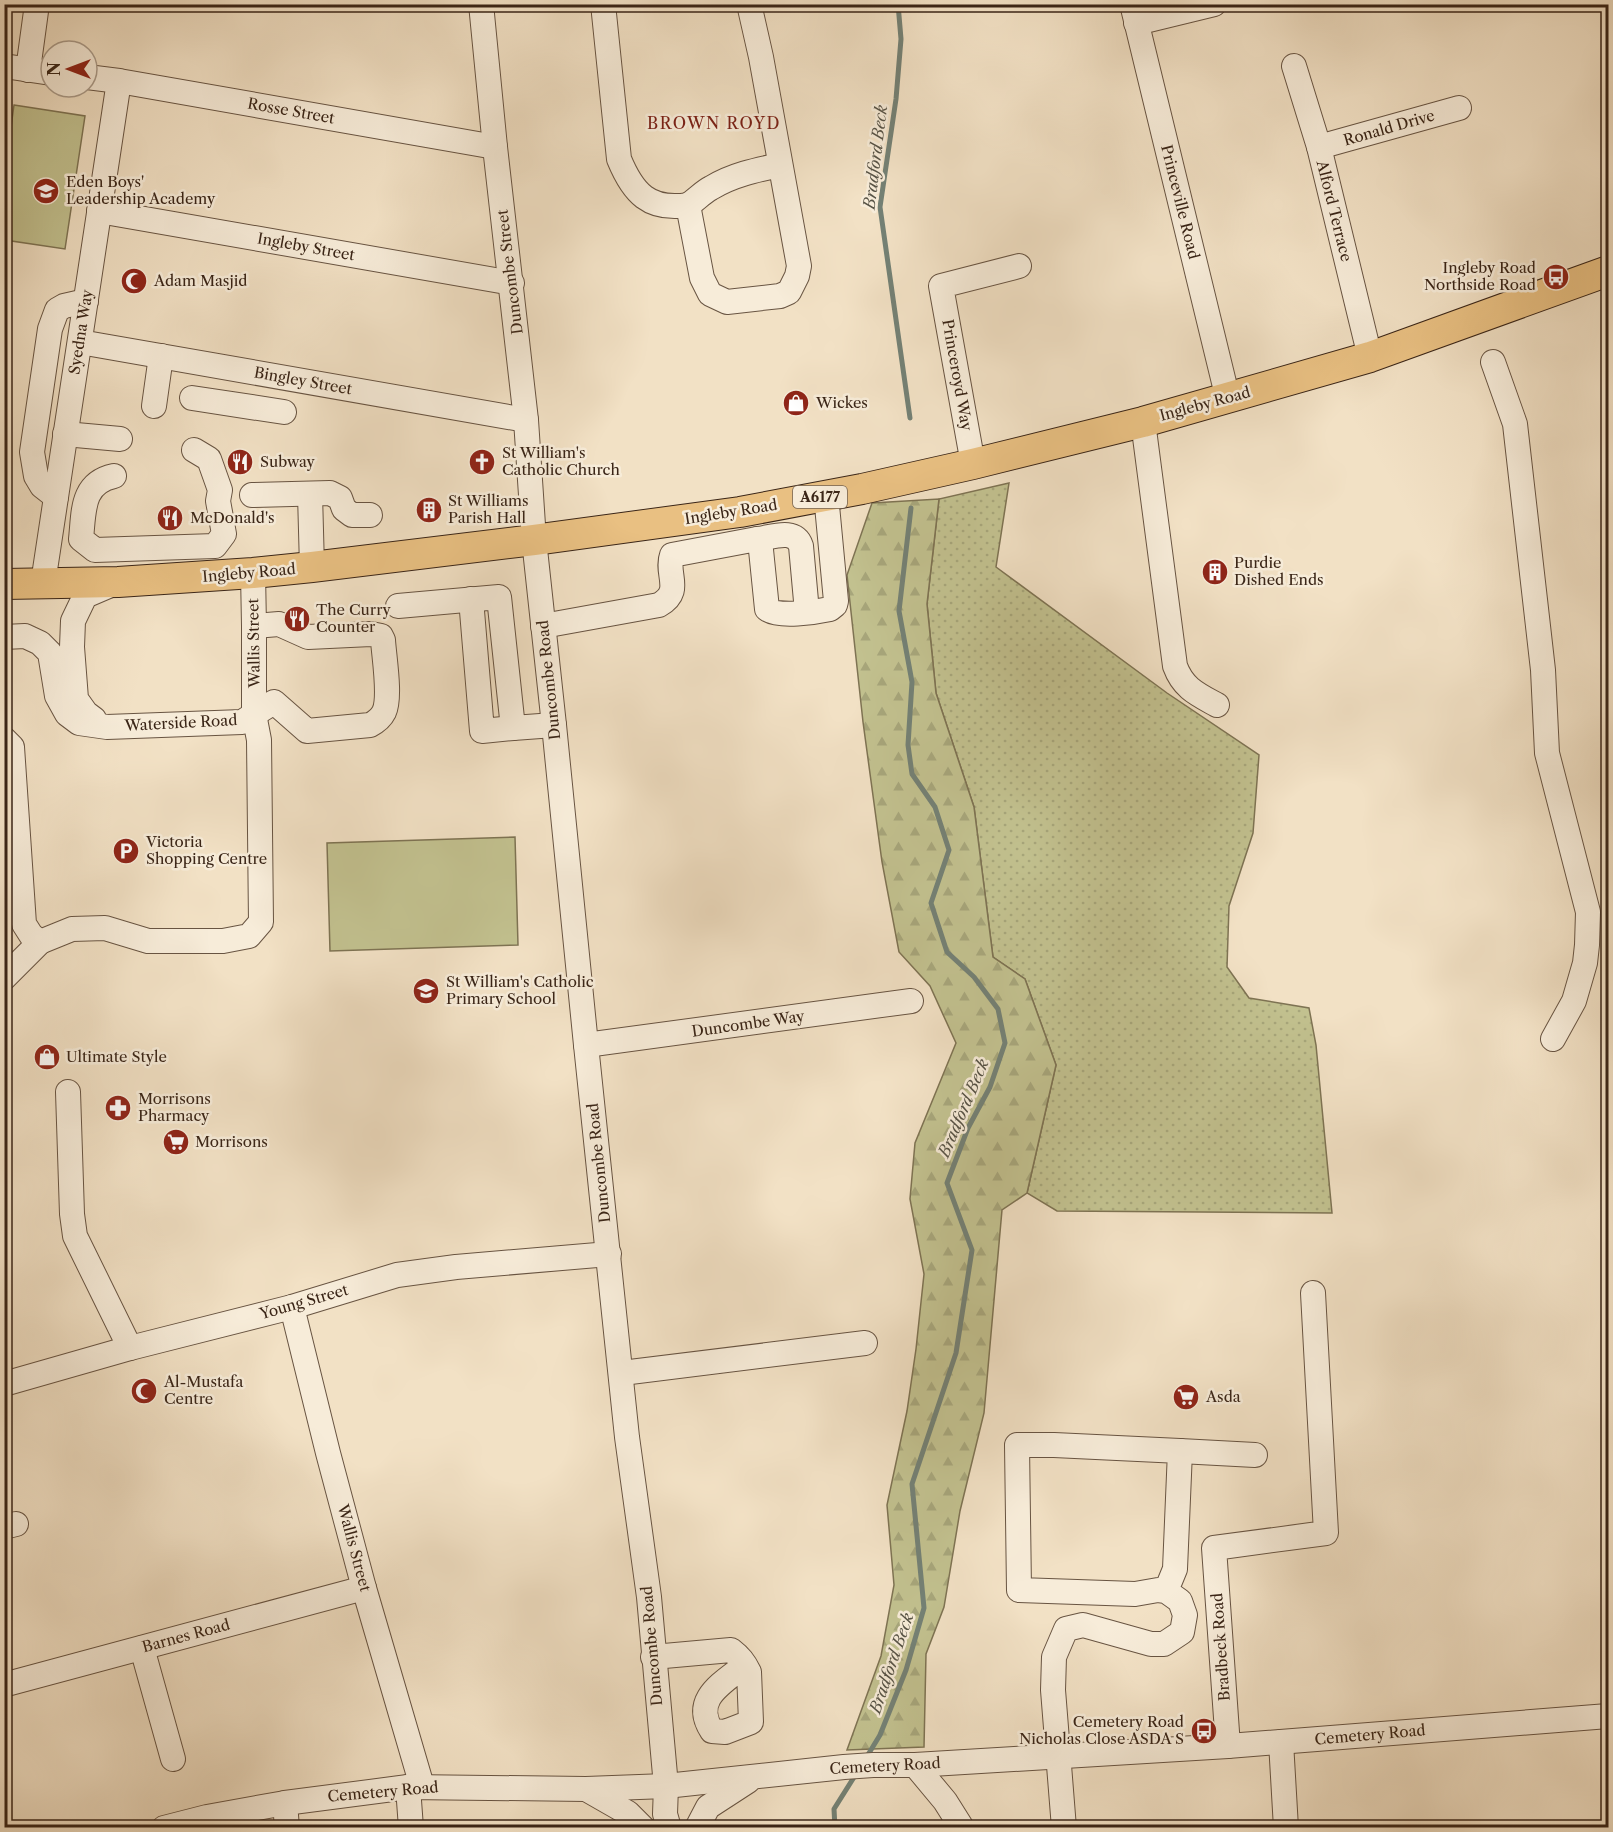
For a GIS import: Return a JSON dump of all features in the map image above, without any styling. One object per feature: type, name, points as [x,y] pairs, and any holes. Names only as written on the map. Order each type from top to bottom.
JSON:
[{"type":"main road","name":"Ingleby Road","points":[[4,584],[118,582],[253,573],[534,540],[740,512],[973,464],[1228,399],[1370,357],[1608,271]]},
{"type":"street","points":[[37,4],[39,49]]},
{"type":"street","name":"Duncombe Street","points":[[481,4],[526,420],[534,540]]},
{"type":"street","points":[[603,4],[619,159],[636,191],[655,205],[670,207],[688,205],[725,180],[780,165]]},
{"type":"street","points":[[688,205],[702,278],[710,294],[727,302],[780,296],[789,292],[800,266],[749,4]]},
{"type":"street","points":[[1134,14],[1214,4]]},
{"type":"street","name":"Princeville Road","points":[[1134,14],[1228,399]]},
{"type":"street","points":[[4,66],[39,71]]},
{"type":"street","name":"Alford Terrace","points":[[1294,66],[1319,147],[1370,357]]},
{"type":"street","name":"Rosse Street","points":[[99,78],[495,147]]},
{"type":"street","name":"Syedna Way","points":[[43,583],[119,81]]},
{"type":"street","name":"Ronald Drive","points":[[1319,147],[1459,108]]},
{"type":"street","name":"Ingleby Street","points":[[99,211],[512,283]]},
{"type":"street","name":"Princeroyd Way","points":[[973,464],[941,286],[1019,266]]},
{"type":"street","points":[[56,497],[42,486],[27,461],[32,452],[52,321],[57,310],[86,301]]},
{"type":"street","name":"Bingley Street","points":[[80,342],[526,420]]},
{"type":"street","points":[[154,406],[160,356]]},
{"type":"street","points":[[1493,362],[1515,424],[1543,670],[1547,753],[1598,910],[1574,1001],[1553,1039]]},
{"type":"street","points":[[221,402],[226,368]]},
{"type":"street","points":[[192,398],[284,412]]},
{"type":"street","points":[[1143,422],[1175,666],[1179,679],[1188,688],[1217,705]]},
{"type":"street","points":[[66,434],[120,439]]},
{"type":"street","points":[[114,476],[103,478],[86,496],[81,539],[95,550],[215,546],[224,534],[218,501],[210,491],[194,450]]},
{"type":"street","points":[[252,495],[330,493],[340,498],[344,509],[352,515],[370,515]]},
{"type":"street","points":[[310,494],[312,567]]},
{"type":"street","points":[[758,539],[760,540],[767,609],[770,612],[807,612],[830,609],[836,601],[826,495]]},
{"type":"street","points":[[543,626],[659,604],[666,600],[673,589],[670,560],[672,555],[784,535],[794,535],[799,538],[807,612]]},
{"type":"street","name":"Duncombe Road","points":[[534,540],[627,1437],[649,1597],[666,1786],[665,1814],[669,1827]]},
{"type":"street","name":"Wallis Street","points":[[40,942],[72,929],[94,928],[105,928],[148,941],[223,941],[249,936],[261,922],[259,740],[254,714],[253,573]]},
{"type":"street","points":[[107,727],[86,713],[76,699],[72,647],[73,621],[85,596],[118,582]]},
{"type":"street","points":[[398,606],[499,597],[513,728],[554,725]]},
{"type":"street","name":"Waterside Road","points":[[4,637],[25,636],[40,643],[50,653],[57,696],[68,714],[79,723],[107,727],[242,722],[274,702],[307,731],[370,725],[378,721],[387,699],[381,636],[371,634],[308,637],[279,624],[255,626]]},
{"type":"street","points":[[4,739],[12,747],[24,924],[31,935],[40,942],[4,978]]},
{"type":"street","name":"Duncombe Way","points":[[586,1045],[911,1001]]},
{"type":"street","points":[[68,1092],[72,1214],[75,1236],[130,1348]]},
{"type":"street","name":"Young Street","points":[[4,1384],[130,1348],[292,1307],[397,1275],[456,1267],[609,1254]]},
{"type":"street","name":"Bradbeck Road","points":[[1228,1746],[1214,1548],[1326,1533],[1313,1293]]},
{"type":"street","name":"Wallis Street","points":[[292,1307],[415,1787],[411,1827]]},
{"type":"street","points":[[622,1373],[865,1343]]},
{"type":"street","points":[[1064,1827],[1053,1690],[1054,1657],[1066,1629],[1083,1625],[1151,1644],[1164,1644],[1182,1632],[1185,1615],[1180,1601],[1166,1591],[1135,1594],[1019,1590],[1017,1445],[1255,1455]]},
{"type":"street","points":[[1166,1591],[1175,1569],[1180,1451]]},
{"type":"street","name":"Barnes Road","points":[[7,1684],[364,1588]]},
{"type":"street","points":[[142,1648],[172,1759]]},
{"type":"street","points":[[653,1657],[731,1650],[742,1658],[745,1665]]},
{"type":"street","name":"Cemetery Road","points":[[164,1827],[208,1822],[285,1803],[415,1787],[586,1789],[666,1786],[844,1767],[915,1765],[1228,1746],[1608,1716]]},
{"type":"street","points":[[1281,1742],[1286,1827]]},
{"type":"street","points":[[915,1765],[945,1801],[962,1827]]},
{"type":"street","points":[[697,1827],[708,1807],[753,1778]]},
{"type":"street","points":[[666,1786],[680,1805],[684,1827]]},
{"type":"street","points":[[586,1789],[628,1813],[643,1827]]},
{"type":"street","points":[[285,1803],[287,1827]]},
{"type":"green space","points":[[14,105],[85,116],[65,249],[5,240],[5,171]]},
{"type":"green space","points":[[1009,483],[996,567],[1167,693],[1259,755],[1253,833],[1229,906],[1227,967],[1249,998],[1309,1008],[1316,1045],[1332,1213],[1057,1211],[1027,1193],[1056,1065],[1025,979],[993,957],[974,807],[936,693],[927,604],[939,499]]},
{"type":"green space","points":[[939,499],[927,604],[936,693],[974,807],[993,957],[1025,979],[1056,1065],[1027,1193],[1002,1210],[984,1413],[960,1511],[944,1607],[926,1654],[924,1747],[847,1750],[881,1656],[894,1585],[887,1505],[907,1411],[924,1274],[910,1199],[915,1143],[956,1043],[930,986],[899,952],[882,862],[863,722],[847,575],[872,503]]},
{"type":"green space","points":[[515,837],[518,945],[330,951],[327,843]]},
{"type":"waterway","name":"Bradford Beck","points":[[898,4],[901,39],[896,99],[880,207],[910,418]]},
{"type":"waterway","name":"Bradford Beck","points":[[866,1758],[880,1735],[906,1670],[924,1608],[912,1484],[956,1353],[972,1250],[947,1183],[968,1128],[990,1087],[1005,1043],[998,1009],[974,977],[947,952],[931,903],[949,850],[935,807],[912,774],[908,745],[912,682],[899,611],[911,508]]},
{"type":"waterway","points":[[835,1828],[834,1809],[856,1774]]},
{"type":"place","name":"Eden Boys' Leadership Academy","points":[[46,191]]},
{"type":"place","name":"Ingleby Road Northside Road","points":[[1556,277]]},
{"type":"place","name":"Adam Masjid","points":[[134,281]]},
{"type":"place","name":"Wickes","points":[[796,403]]},
{"type":"place","name":"Subway","points":[[240,462]]},
{"type":"place","name":"St William's Catholic Church","points":[[482,462]]},
{"type":"place","name":"St Williams Parish Hall","points":[[429,510]]},
{"type":"place","name":"McDonald's","points":[[170,518]]},
{"type":"place","name":"Purdie Dished Ends","points":[[1215,572]]},
{"type":"place","name":"The Curry Counter","points":[[297,619]]},
{"type":"place","name":"Victoria Shopping Centre","points":[[126,851]]},
{"type":"place","name":"St William's Catholic Primary School","points":[[426,991]]},
{"type":"place","name":"Ultimate Style","points":[[47,1057]]},
{"type":"place","name":"Morrisons Pharmacy","points":[[118,1108]]},
{"type":"place","name":"Morrisons","points":[[176,1142]]},
{"type":"place","name":"Al-Mustafa Centre","points":[[144,1391]]},
{"type":"place","name":"Asda","points":[[1186,1397]]},
{"type":"place","name":"Cemetery Road Nicholas Close ASDA S","points":[[1204,1731]]},
{"type":"district","name":"BROWN ROYD","points":[[714,123]]}]
